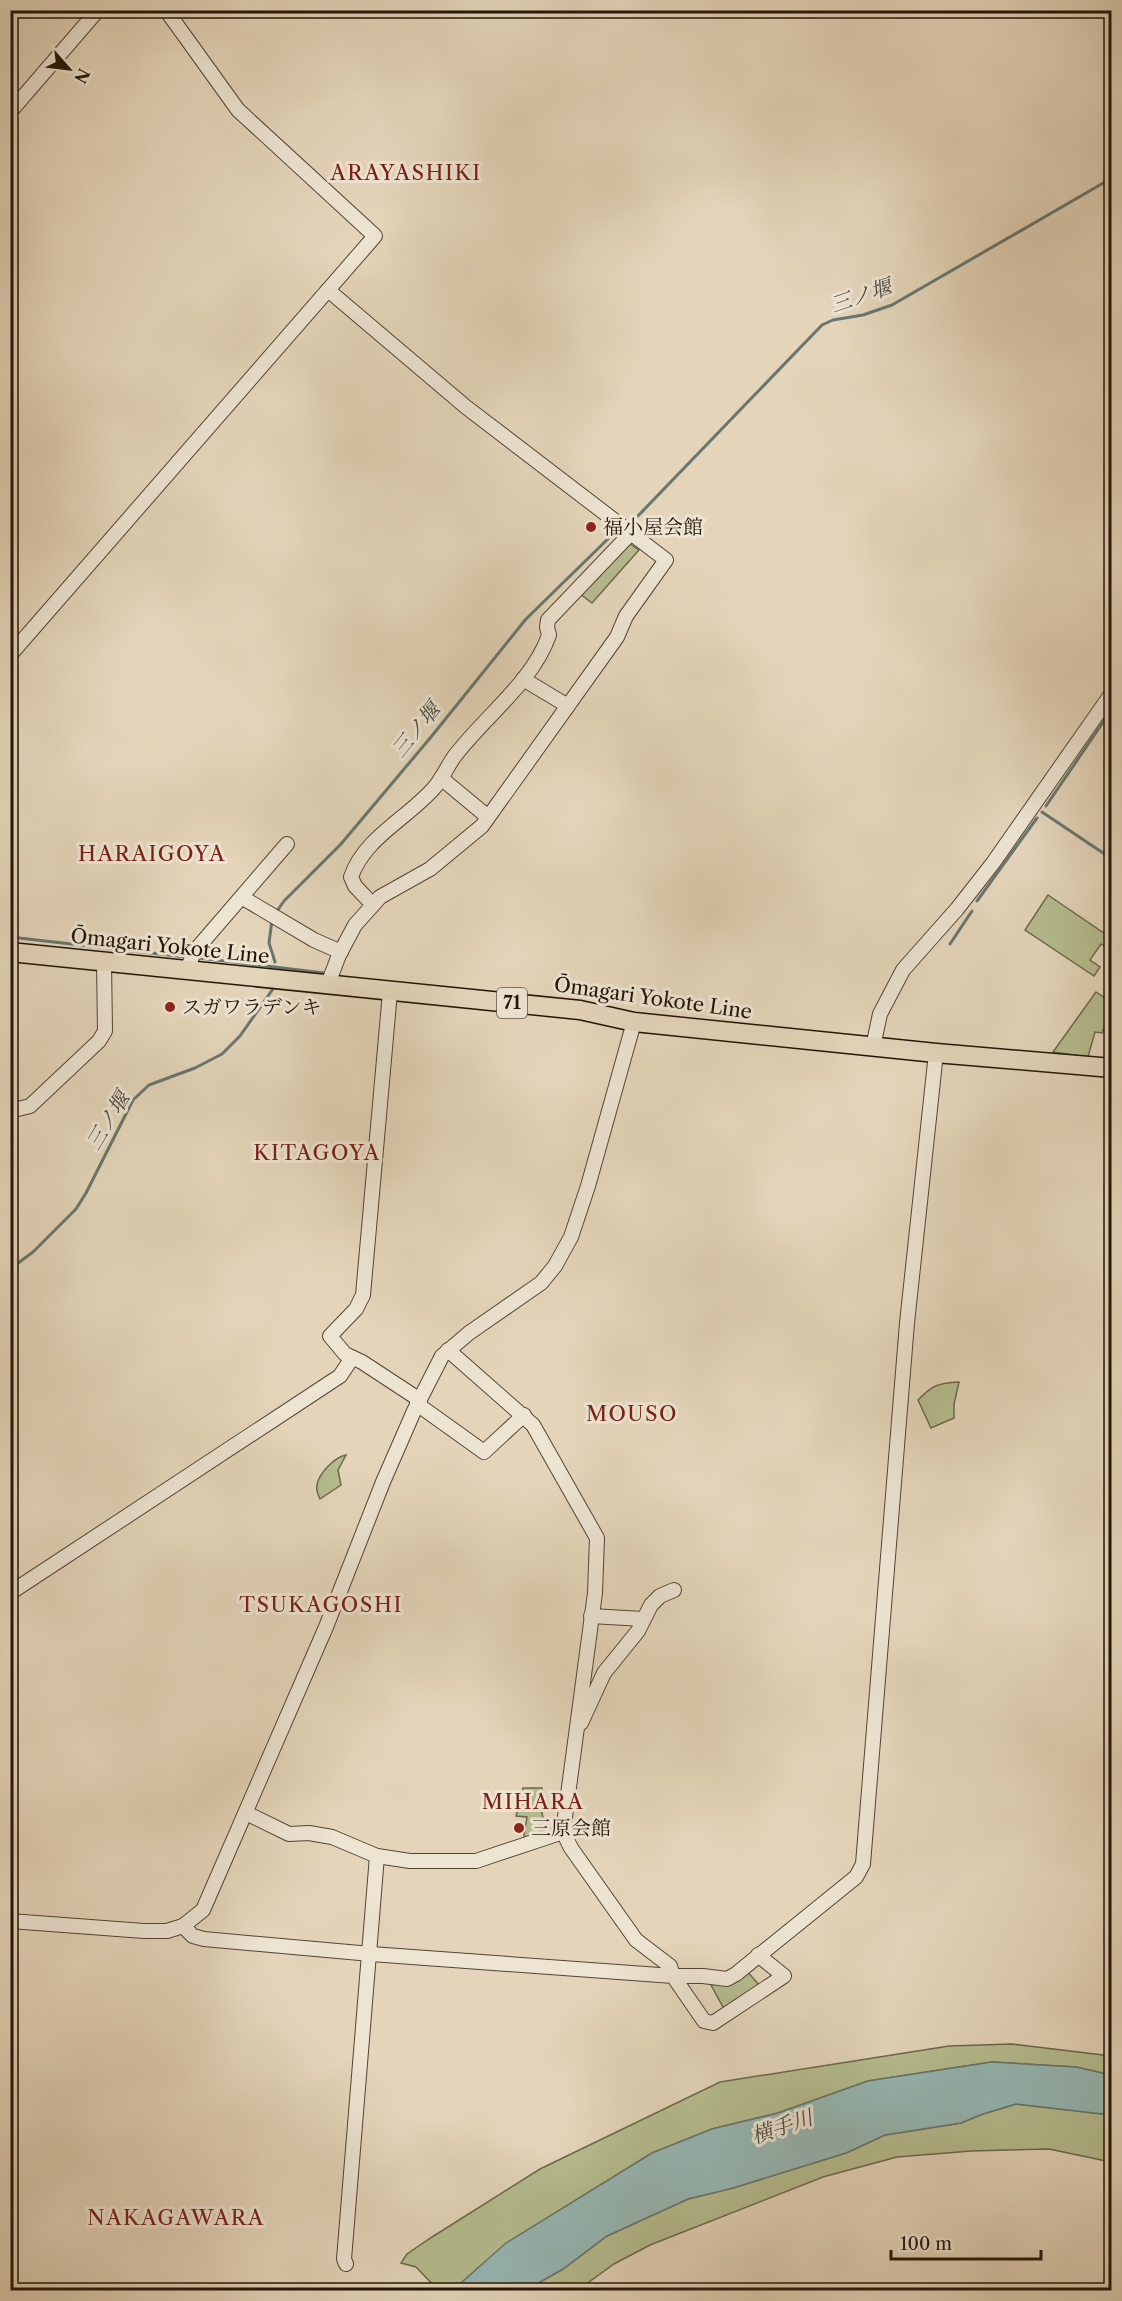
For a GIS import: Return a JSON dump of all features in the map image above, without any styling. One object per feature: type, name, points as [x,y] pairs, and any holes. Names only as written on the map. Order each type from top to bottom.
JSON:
[{"type":"main road","name":"Ōmagari Yokote Line","points":[[10,952],[580,1010],[634,1022],[873,1047],[1112,1068]]},
{"type":"street","points":[[10,112],[98,10]]},
{"type":"street","points":[[10,655],[375,236],[238,110],[166,10]]},
{"type":"street","points":[[328,290],[466,407],[666,560],[626,616],[617,638],[482,825],[430,869],[380,897],[355,926],[328,984]]},
{"type":"street","points":[[374,905],[355,886],[351,877],[354,868],[385,831],[434,788],[454,757],[523,679],[546,644],[549,635],[548,620],[631,534]]},
{"type":"street","points":[[523,679],[568,706]]},
{"type":"street","points":[[873,1047],[880,1014],[903,969],[957,909],[993,863],[1112,693]]},
{"type":"street","points":[[441,778],[488,817]]},
{"type":"street","points":[[188,970],[194,952],[243,898],[287,844]]},
{"type":"street","points":[[243,898],[314,940],[341,952]]},
{"type":"street","points":[[10,1111],[30,1106],[99,1041],[105,1031],[104,962]]},
{"type":"street","points":[[390,992],[363,1295],[356,1309],[330,1336],[345,1354],[418,1402],[484,1452],[524,1416]]},
{"type":"street","points":[[10,1921],[144,1931],[167,1930],[183,1926],[203,1910],[326,1627],[382,1482],[418,1402],[442,1356],[469,1333],[541,1283],[555,1266],[571,1237],[588,1186],[634,1022]]},
{"type":"street","points":[[183,1926],[193,1936],[204,1939],[371,1954],[727,1979],[856,1877],[863,1864],[906,1334],[936,1053]]},
{"type":"street","points":[[448,1350],[533,1425],[597,1538],[596,1583],[562,1832],[636,1940],[670,1966],[674,1976],[704,2021],[713,2023],[784,1976],[758,1955]]},
{"type":"street","points":[[10,1593],[340,1376],[352,1358]]},
{"type":"street","points":[[575,1736],[604,1673],[638,1631],[643,1619],[660,1596],[674,1590]]},
{"type":"street","points":[[591,1616],[643,1619]]},
{"type":"street","points":[[246,1813],[289,1834],[309,1833],[332,1837],[377,1856],[410,1861],[476,1861],[562,1832]]},
{"type":"street","points":[[346,2264],[344,2259],[349,2193],[371,1954],[377,1856]]},
{"type":"green space","points":[[630,544],[639,550],[592,603],[579,593]]},
{"type":"green space","points":[[1048,895],[1111,938],[1111,951],[1101,944],[1090,960],[1100,967],[1094,976],[1025,930]]},
{"type":"green space","points":[[1096,992],[1111,1002],[1111,1011],[1102,1033],[1095,1032],[1088,1057],[1053,1052]]},
{"type":"green space","points":[[959,1382],[954,1404],[954,1418],[931,1428],[918,1400],[936,1386]]},
{"type":"green space","points":[[346,1455],[338,1470],[341,1485],[320,1499],[317,1492],[318,1480],[333,1462]]},
{"type":"green space","points":[[523,1788],[542,1788],[545,1807],[541,1808],[546,1833],[523,1842],[527,1817],[516,1816]]},
{"type":"green space","points":[[746,1970],[760,1986],[724,2009],[711,1985],[727,1982]]},
{"type":"green space","points":[[1012,2044],[1111,2056],[1111,2075],[1076,2067],[992,2062],[868,2081],[778,2113],[712,2129],[652,2153],[507,2243],[453,2290],[438,2290],[416,2267],[401,2263],[407,2254],[432,2237],[540,2169],[720,2082],[949,2046]]},
{"type":"green space","points":[[1016,2104],[1111,2115],[1111,2162],[1049,2149],[971,2151],[897,2157],[823,2177],[650,2245],[614,2264],[578,2290],[526,2290],[563,2269],[607,2236],[688,2199],[733,2188],[846,2153],[885,2135],[961,2123]]},
{"type":"water","name":"横手川","points":[[992,2062],[1076,2067],[1111,2075],[1111,2115],[1016,2104],[961,2123],[885,2135],[846,2153],[733,2188],[688,2199],[607,2236],[563,2269],[526,2290],[453,2290],[506,2243],[652,2153],[712,2129],[778,2113],[868,2081]]},
{"type":"waterway","name":"三ノ堰","points":[[635,519],[822,325],[892,305],[1112,178]]},
{"type":"waterway","name":"三ノ堰","points":[[275,914],[284,901],[341,844],[526,619],[616,531]]},
{"type":"waterway","points":[[1046,806],[1112,709]]},
{"type":"waterway","points":[[1042,812],[1112,859]]},
{"type":"waterway","points":[[977,901],[1037,818]]},
{"type":"waterway","points":[[950,944],[972,911]]},
{"type":"waterway","name":"三ノ堰","points":[[272,920],[269,943],[275,962]]},
{"type":"waterway","points":[[10,937],[186,957]]},
{"type":"waterway","points":[[199,958],[324,973]]},
{"type":"waterway","name":"三ノ堰","points":[[10,1269],[33,1252],[76,1209],[133,1100],[149,1085],[195,1068],[222,1054],[240,1036],[275,986]]},
{"type":"place","name":"福小屋会館","points":[[591,527]]},
{"type":"place","name":"スガワラデンキ","points":[[170,1007]]},
{"type":"place","name":"三原会館","points":[[519,1828]]},
{"type":"district","name":"ARAYASHIKI","points":[[406,173]]},
{"type":"district","name":"HARAIGOYA","points":[[152,854]]},
{"type":"district","name":"KITAGOYA","points":[[317,1153]]},
{"type":"district","name":"MOUSO","points":[[632,1414]]},
{"type":"district","name":"TSUKAGOSHI","points":[[321,1605]]},
{"type":"district","name":"MIHARA","points":[[533,1802]]},
{"type":"district","name":"NAKAGAWARA","points":[[176,2218]]}]
